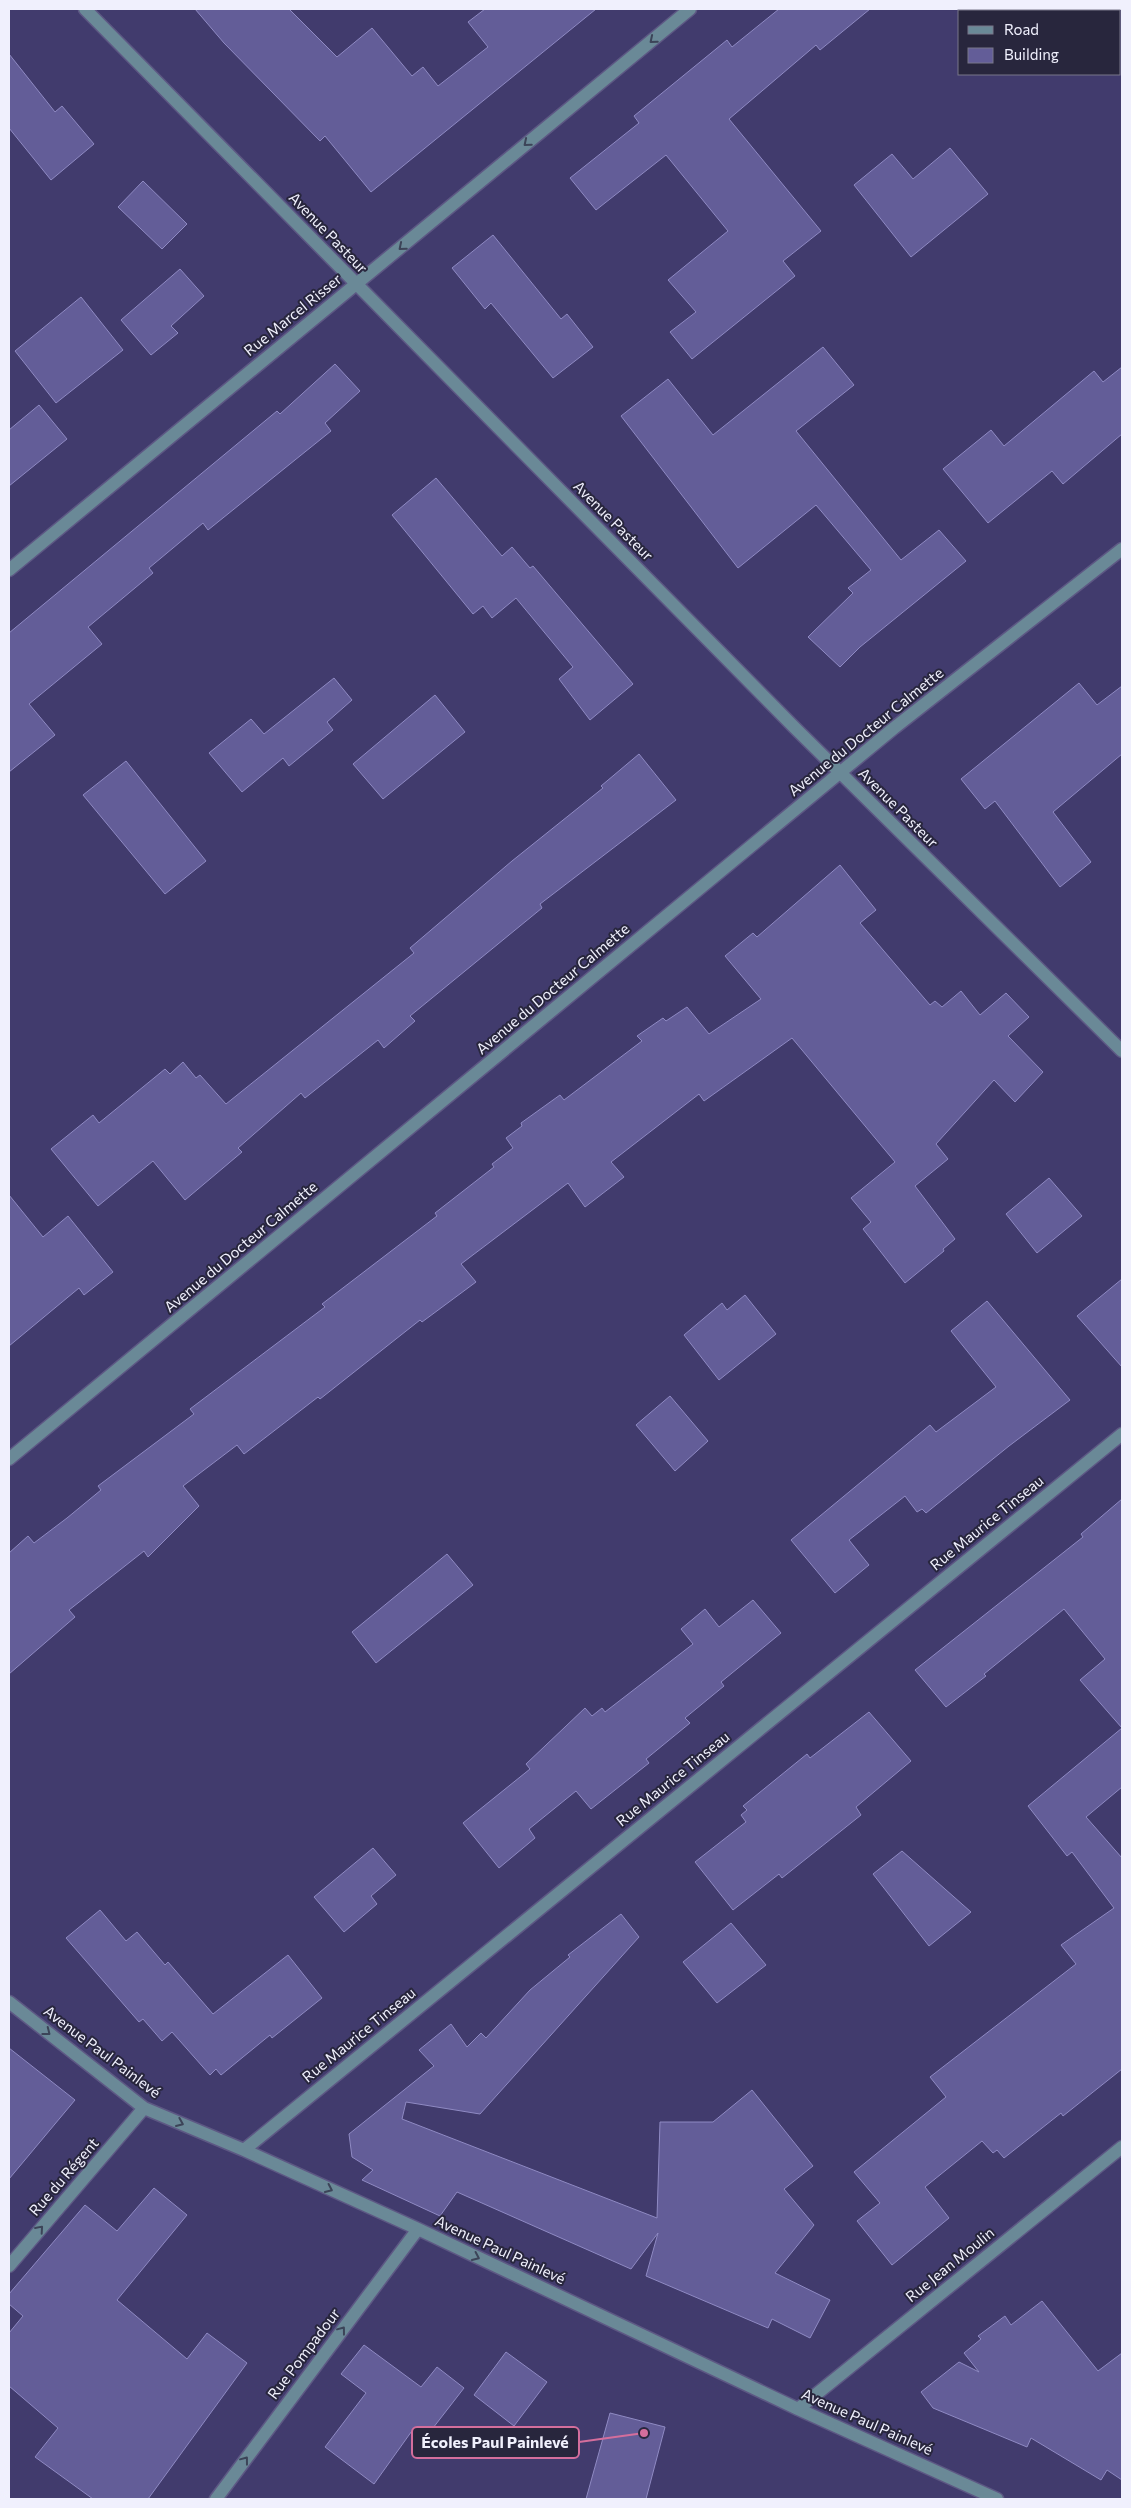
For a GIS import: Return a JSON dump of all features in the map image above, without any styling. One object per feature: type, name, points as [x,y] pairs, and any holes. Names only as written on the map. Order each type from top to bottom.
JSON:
[{"type":"street","name":"Avenue Pasteur","points":[[85,9],[840,773],[1122,1051]]},
{"type":"street","name":"Rue Marcel Risser","points":[[9,570],[690,9]]},
{"type":"street","name":"Avenue du Docteur Calmette","points":[[9,1459],[840,773],[1122,549]]},
{"type":"street","name":"Rue Maurice Tinseau","points":[[244,2150],[1122,1434]]},
{"type":"street","name":"Avenue Paul Painlevé","points":[[9,2002],[144,2108],[244,2150],[418,2229],[798,2409],[997,2499]]},
{"type":"street","name":"Rue du Régent","points":[[9,2266],[144,2108]]},
{"type":"street","name":"Rue Jean Moulin","points":[[798,2409],[1122,2147]]},
{"type":"street","name":"Rue Pompadour","points":[[216,2499],[418,2229]]},
{"type":"building","points":[[195,9],[289,9],[337,57],[372,28],[412,76],[423,67],[438,86],[488,47],[468,22],[485,9],[596,9],[371,192],[325,136],[320,141],[224,43]]},
{"type":"building","points":[[779,9],[870,9],[820,50],[816,45],[729,119],[821,231],[783,261],[795,276],[692,359],[670,332],[696,312],[668,280],[728,231],[666,155],[596,210],[570,178],[639,123],[634,116],[727,40],[732,47]]},
{"type":"building","points":[[9,54],[55,112],[62,106],[94,144],[51,180],[9,128]]},
{"type":"building","points":[[950,148],[988,194],[911,257],[854,185],[892,154],[913,179]]},
{"type":"building","points":[[143,181],[187,224],[162,249],[118,207]]},
{"type":"building","points":[[493,235],[561,319],[567,314],[593,347],[553,378],[491,303],[485,309],[452,268]]},
{"type":"building","points":[[180,269],[204,296],[171,326],[178,333],[151,355],[121,320]]},
{"type":"building","points":[[81,297],[123,350],[56,403],[15,351]]},
{"type":"building","points":[[823,347],[854,385],[796,431],[901,560],[939,530],[966,561],[860,647],[840,667],[808,637],[853,593],[848,588],[871,570],[816,505],[738,568],[621,416],[668,379],[713,435]]},
{"type":"building","points":[[335,364],[360,391],[325,423],[331,431],[208,530],[203,523],[149,568],[153,573],[88,627],[102,644],[29,704],[55,735],[9,772],[9,633],[277,411],[280,414]]},
{"type":"building","points":[[1122,367],[1122,434],[1063,484],[1052,471],[988,523],[943,469],[991,430],[1004,446],[1094,371],[1103,382]]},
{"type":"building","points":[[39,405],[67,439],[9,486],[9,430]]},
{"type":"building","points":[[436,478],[502,556],[512,547],[530,568],[533,566],[633,684],[590,720],[559,679],[573,667],[516,598],[492,618],[483,606],[473,614],[392,515]]},
{"type":"building","points":[[334,678],[352,700],[327,722],[333,730],[289,766],[283,758],[242,792],[209,753],[251,719],[264,734]]},
{"type":"building","points":[[1079,683],[1097,705],[1122,686],[1122,754],[1053,812],[1091,862],[1060,887],[995,801],[985,809],[961,779]]},
{"type":"building","points":[[435,695],[465,732],[383,799],[353,764]]},
{"type":"building","points":[[639,754],[676,800],[540,904],[542,908],[410,1016],[415,1021],[384,1048],[378,1040],[305,1098],[301,1093],[238,1148],[242,1152],[185,1200],[153,1161],[98,1206],[51,1149],[93,1115],[99,1123],[165,1069],[170,1074],[183,1062],[196,1078],[200,1075],[226,1104],[414,953],[410,948],[512,861],[603,788],[601,786]]},
{"type":"building","points":[[126,761],[206,861],[165,894],[83,795]]},
{"type":"building","points":[[840,865],[876,910],[860,923],[930,1005],[935,1001],[942,1007],[961,991],[980,1015],[1006,993],[1029,1017],[1008,1036],[1043,1072],[1015,1102],[994,1080],[936,1144],[948,1159],[915,1186],[955,1239],[943,1249],[944,1251],[905,1283],[863,1229],[871,1222],[851,1198],[895,1162],[792,1038],[704,1101],[699,1094],[611,1162],[624,1177],[585,1207],[568,1183],[461,1264],[476,1282],[422,1322],[420,1320],[320,1399],[318,1397],[244,1454],[237,1445],[183,1486],[199,1506],[148,1557],[144,1551],[69,1610],[75,1617],[9,1674],[9,1553],[28,1536],[34,1543],[67,1518],[101,1490],[98,1486],[194,1414],[190,1409],[325,1307],[322,1304],[437,1216],[435,1213],[494,1167],[492,1164],[513,1148],[506,1138],[522,1126],[521,1123],[560,1095],[564,1100],[642,1041],[637,1036],[663,1018],[666,1021],[687,1007],[709,1034],[761,999],[725,956],[753,933],[757,937]]},
{"type":"building","points":[[1049,1178],[1082,1216],[1037,1253],[1006,1214]]},
{"type":"building","points":[[9,1195],[43,1237],[68,1216],[113,1272],[84,1295],[79,1288],[9,1346]]},
{"type":"building","points":[[1122,1279],[1122,1367],[1077,1316]]},
{"type":"building","points":[[745,1295],[776,1334],[719,1380],[684,1335],[722,1303],[727,1310]]},
{"type":"building","points":[[987,1301],[1070,1400],[926,1513],[922,1509],[917,1512],[905,1496],[849,1540],[869,1565],[835,1593],[791,1540],[930,1425],[936,1432],[996,1387],[951,1331]]},
{"type":"building","points":[[670,1396],[708,1441],[675,1471],[636,1425]]},
{"type":"building","points":[[1122,1499],[1122,1728],[1080,1680],[1105,1659],[1064,1609],[984,1674],[986,1676],[946,1707],[915,1670],[1083,1537],[1081,1534]]},
{"type":"building","points":[[447,1554],[473,1585],[376,1663],[352,1632]]},
{"type":"building","points":[[753,1600],[781,1633],[721,1682],[724,1686],[685,1718],[690,1723],[646,1759],[649,1763],[591,1809],[576,1791],[529,1829],[535,1838],[499,1868],[463,1823],[530,1769],[526,1764],[585,1708],[592,1716],[602,1708],[605,1712],[693,1644],[681,1629],[705,1609],[719,1627]]},
{"type":"building","points":[[869,1712],[911,1761],[856,1807],[861,1815],[782,1878],[779,1874],[733,1910],[695,1862],[746,1822],[741,1815],[747,1810],[743,1806],[807,1754],[810,1758]]},
{"type":"building","points":[[1122,1728],[1122,1787],[1086,1817],[1122,1858],[1122,2069],[1063,2116],[1061,2113],[1004,2158],[997,2150],[993,2153],[982,2141],[925,2187],[949,2218],[892,2265],[857,2221],[880,2203],[854,2172],[946,2097],[930,2077],[1076,1964],[1061,1945],[1114,1908],[1072,1852],[1067,1856],[1028,1806]]},
{"type":"building","points":[[373,1848],[396,1875],[371,1896],[377,1904],[344,1932],[314,1897]]},
{"type":"building","points":[[902,1851],[971,1912],[929,1946],[873,1874]]},
{"type":"building","points":[[100,1910],[126,1941],[137,1932],[165,1965],[168,1962],[213,2014],[288,1955],[322,1998],[272,2038],[270,2035],[221,2075],[216,2069],[210,2075],[172,2032],[162,2041],[143,2019],[139,2022],[66,1938]]},
{"type":"building","points":[[621,1914],[639,1937],[480,2114],[406,2102],[402,2119],[657,2218],[660,2122],[713,2122],[752,2090],[813,2166],[784,2189],[814,2225],[775,2273],[830,2300],[810,2338],[772,2319],[768,2328],[646,2276],[658,2233],[631,2269],[457,2192],[440,2216],[362,2180],[373,2170],[352,2157],[349,2134],[434,2066],[419,2050],[451,2024],[467,2047],[481,2033],[486,2038],[530,1990],[570,1957],[568,1955]]},
{"type":"building","points":[[731,1923],[766,1965],[717,2003],[683,1962]]},
{"type":"building","points":[[9,2048],[75,2100],[9,2179]]},
{"type":"building","points":[[154,2188],[187,2215],[117,2300],[187,2359],[207,2333],[247,2363],[148,2499],[93,2499],[35,2457],[58,2428],[9,2386],[9,2333],[23,2316],[9,2304],[9,2294],[85,2205],[117,2231]]},
{"type":"building","points":[[1042,2301],[1098,2371],[1122,2353],[1122,2480],[1107,2470],[1101,2480],[1031,2438],[1027,2447],[933,2408],[921,2392],[959,2362],[979,2372],[964,2353],[981,2339],[978,2336],[1005,2316],[1011,2325]]},
{"type":"building","points":[[364,2345],[421,2387],[437,2367],[464,2388],[426,2437],[414,2428],[374,2484],[325,2447],[366,2393],[341,2374]]},
{"type":"building","points":[[506,2352],[547,2382],[514,2426],[474,2395]]},
{"type":"building","points":[[610,2413],[665,2427],[646,2499],[586,2499]]},
{"type":"place","name":"Écoles Paul Painlevé","points":[[644,2433]]}]
